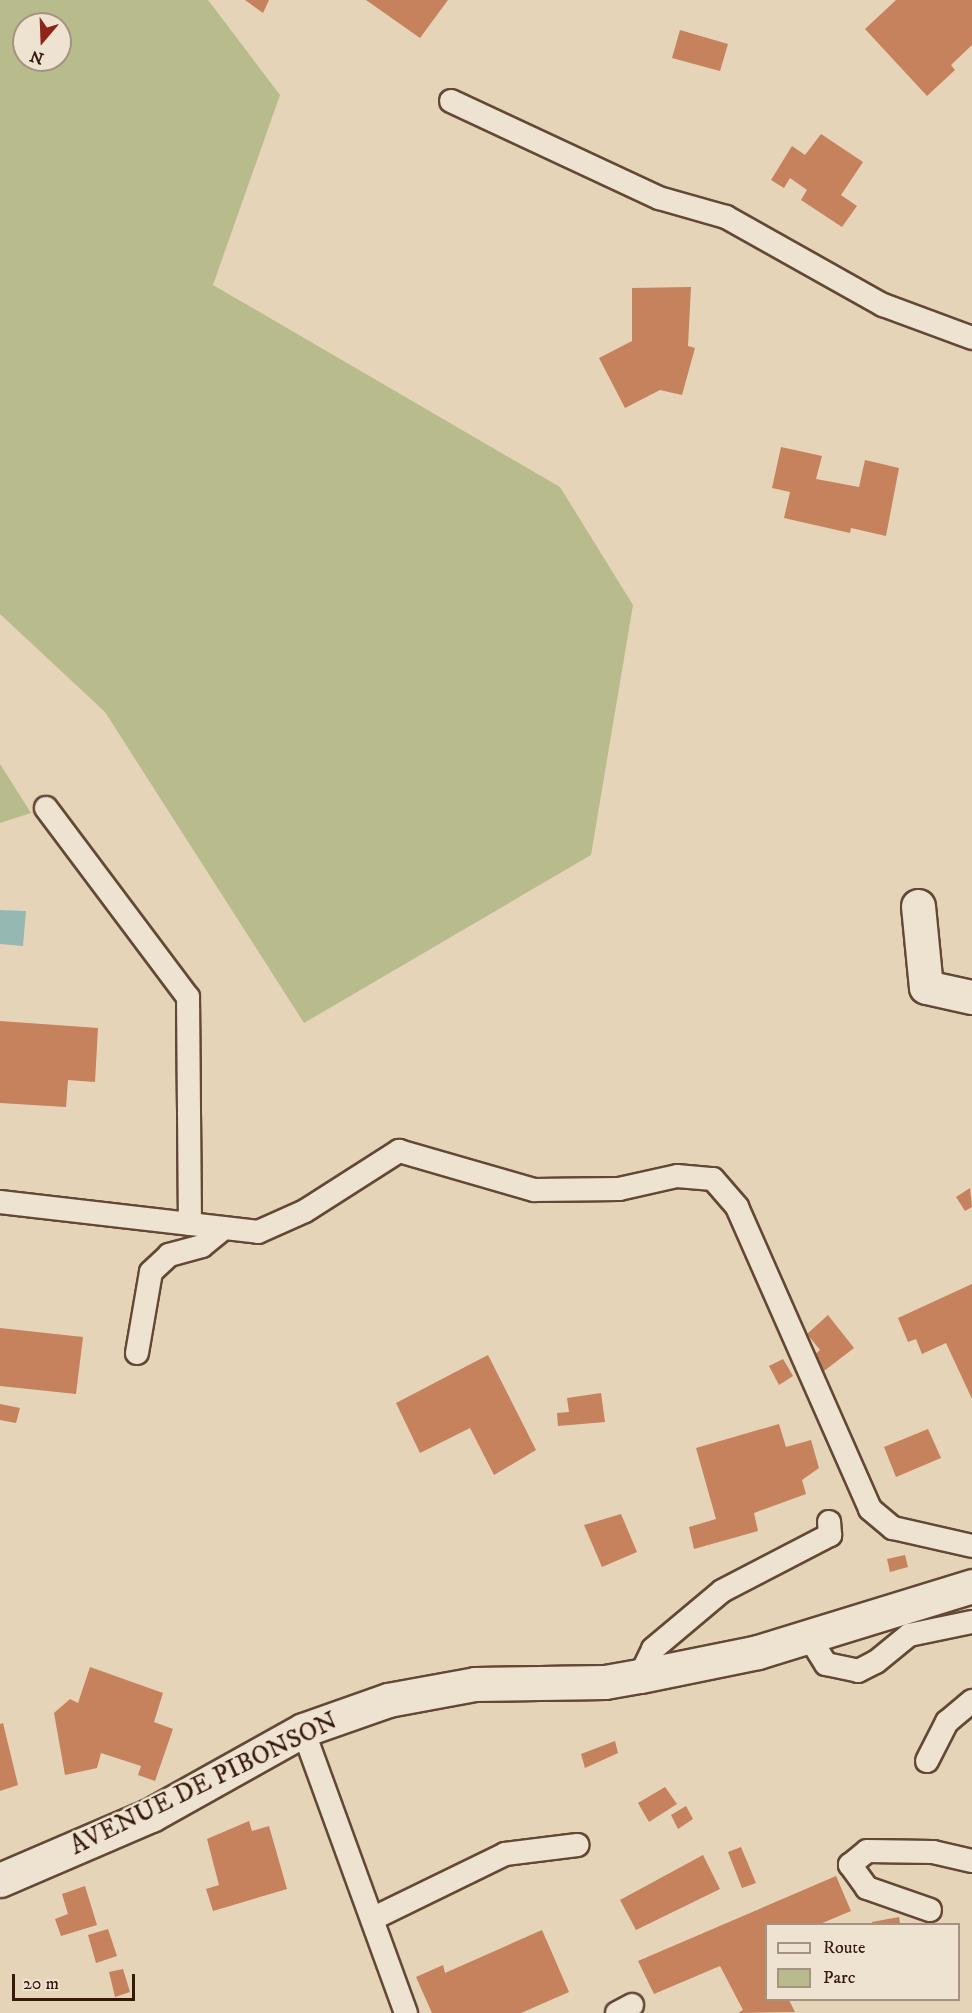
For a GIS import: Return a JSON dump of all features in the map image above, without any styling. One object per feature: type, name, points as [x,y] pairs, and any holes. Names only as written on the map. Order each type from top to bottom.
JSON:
[{"type":"street","points":[[918,906],[926,987],[972,997]]},
{"type":"street","name":"AVENUE DE PIBONSON","points":[[0,1880],[151,1815],[303,1730],[388,1700],[475,1684],[605,1682],[640,1676],[809,1637],[972,1586]]},
{"type":"lane","points":[[452,100],[659,198],[726,217],[883,305],[972,338]]},
{"type":"lane","points":[[46,808],[188,997],[190,1224]]},
{"type":"lane","points":[[0,1202],[258,1233],[305,1211],[399,1151],[534,1190],[619,1189],[677,1176],[713,1179],[737,1207],[870,1509],[893,1528],[972,1546]]},
{"type":"lane","points":[[136,1353],[152,1272],[169,1255],[202,1246],[224,1229]]},
{"type":"lane","points":[[640,1676],[653,1648],[722,1591],[830,1535],[830,1522]]},
{"type":"lane","points":[[809,1637],[826,1664],[858,1671],[876,1662],[909,1635],[972,1622]]},
{"type":"lane","points":[[927,1761],[947,1722],[972,1701]]},
{"type":"lane","points":[[303,1730],[406,2013]]},
{"type":"lane","points":[[372,1919],[505,1854],[577,1845]]},
{"type":"lane","points":[[930,1910],[867,1888],[850,1865],[867,1851],[933,1852],[972,1860]]},
{"type":"green space","points":[[0,0],[208,0],[280,95],[213,285],[560,487],[633,605],[591,855],[304,1023],[105,712],[0,614]]},
{"type":"green space","points":[[0,764],[31,813],[0,823]]},
{"type":"water","points":[[0,910],[26,911],[23,946],[0,944]]},
{"type":"building","points":[[245,0],[269,0],[263,13]]},
{"type":"building","points":[[366,0],[448,0],[420,38]]},
{"type":"building","points":[[896,0],[972,0],[972,45],[951,65],[955,70],[927,96],[865,29]]},
{"type":"building","points":[[680,30],[728,44],[720,71],[672,58]]},
{"type":"building","points":[[821,134],[863,162],[841,195],[857,206],[842,227],[801,200],[807,190],[790,178],[784,188],[771,180],[792,146],[805,155]]},
{"type":"building","points":[[691,287],[688,346],[695,348],[682,395],[660,390],[625,408],[599,358],[632,341],[632,288]]},
{"type":"building","points":[[781,447],[822,456],[816,479],[859,487],[865,460],[899,468],[886,536],[851,528],[850,533],[784,518],[790,492],[772,488]]},
{"type":"building","points":[[0,1021],[98,1028],[95,1082],[68,1080],[66,1107],[0,1103]]},
{"type":"building","points":[[970,1188],[972,1207],[965,1211],[956,1197]]},
{"type":"building","points":[[972,1284],[972,1399],[946,1343],[922,1354],[916,1339],[908,1342],[898,1318]]},
{"type":"building","points":[[828,1315],[854,1348],[824,1371],[813,1356],[820,1350],[807,1334]]},
{"type":"building","points":[[0,1328],[83,1337],[76,1394],[0,1386]]},
{"type":"building","points":[[488,1355],[536,1450],[494,1475],[470,1428],[420,1453],[396,1403]]},
{"type":"building","points":[[783,1359],[793,1376],[779,1385],[769,1366]]},
{"type":"building","points":[[601,1393],[605,1422],[558,1426],[557,1413],[569,1412],[567,1398]]},
{"type":"building","points":[[0,1404],[20,1408],[16,1423],[0,1420]]},
{"type":"building","points":[[779,1424],[786,1447],[811,1440],[819,1468],[802,1480],[806,1494],[754,1513],[758,1531],[694,1549],[689,1527],[716,1519],[696,1448]]},
{"type":"building","points":[[928,1429],[941,1458],[896,1477],[884,1447]]},
{"type":"building","points":[[621,1514],[637,1552],[602,1567],[584,1525]]},
{"type":"building","points":[[905,1555],[908,1567],[890,1572],[887,1559]]},
{"type":"building","points":[[90,1667],[163,1693],[154,1722],[173,1729],[155,1781],[138,1775],[141,1766],[101,1753],[97,1768],[65,1775],[54,1713],[70,1699],[78,1703]]},
{"type":"building","points":[[3,1723],[18,1785],[0,1791],[0,1724]]},
{"type":"building","points":[[615,1741],[618,1753],[585,1768],[581,1754]]},
{"type":"building","points":[[665,1787],[677,1804],[649,1822],[638,1803]]},
{"type":"building","points":[[686,1806],[693,1819],[678,1829],[671,1815]]},
{"type":"building","points":[[249,1821],[252,1831],[269,1826],[287,1889],[213,1911],[206,1889],[219,1885],[207,1839]]},
{"type":"building","points":[[741,1847],[756,1883],[742,1888],[728,1852]]},
{"type":"building","points":[[703,1855],[720,1889],[636,1930],[620,1900]]},
{"type":"building","points":[[836,1876],[851,1911],[822,1923],[765,1923],[765,2001],[790,2001],[795,2012],[738,2013],[743,2010],[720,1966],[654,1994],[638,1961]]},
{"type":"building","points":[[85,1886],[97,1925],[61,1936],[55,1919],[68,1914],[62,1894]]},
{"type":"building","points":[[899,1917],[900,1923],[872,1923]]},
{"type":"building","points":[[108,1929],[117,1956],[96,1963],[88,1935]]},
{"type":"building","points":[[542,1930],[569,1992],[521,2013],[432,2013],[416,1977],[443,1965],[445,1973]]},
{"type":"building","points":[[123,1969],[130,1992],[115,1997],[109,1972]]}]
